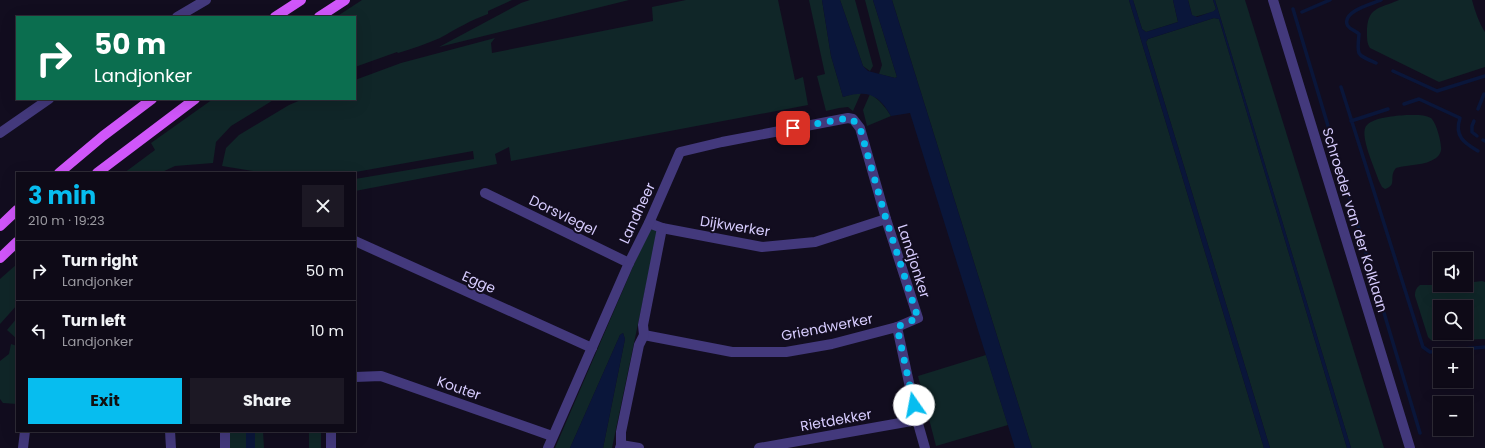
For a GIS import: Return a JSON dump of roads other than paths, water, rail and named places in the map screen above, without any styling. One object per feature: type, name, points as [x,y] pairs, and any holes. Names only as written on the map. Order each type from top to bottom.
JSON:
[{"type":"main road","points":[[277,16],[301,0]]},
{"type":"main road","points":[[321,16],[345,0]]},
{"type":"main road","points":[[60,172],[103,136],[151,100]]},
{"type":"main road","points":[[98,172],[194,100]]},
{"type":"main road","points":[[0,226],[16,211]]},
{"type":"main road","points":[[0,258],[16,243]]},
{"type":"street","points":[[179,16],[206,0]]},
{"type":"street","name":"Schroeder van der Kolklaan","points":[[1273,0],[1410,448]]},
{"type":"street","points":[[0,133],[48,100]]},
{"type":"street","name":"Landheer","points":[[548,448],[628,263],[649,223],[680,152],[722,142],[843,118],[853,120]]},
{"type":"street","name":"Landjonker","points":[[853,120],[860,128],[886,219],[918,318],[897,327]]},
{"type":"street","name":"Dorsvlegel","points":[[485,193],[628,263]]},
{"type":"street","name":"Dijkwerker","points":[[649,223],[662,228],[762,247],[815,242],[886,219]]},
{"type":"street","name":"Landheer","points":[[621,446],[621,432],[639,345],[644,335],[643,325],[662,228]]},
{"type":"street","name":"Egge","points":[[356,241],[592,348]]},
{"type":"street","points":[[897,327],[917,420],[925,448]]},
{"type":"street","name":"Griendwerker","points":[[644,335],[732,352],[786,352],[832,344],[897,327]]},
{"type":"street","name":"Kouter","points":[[356,377],[381,376],[552,436]]},
{"type":"street","name":"Rietdekker","points":[[759,448],[917,420]]},
{"type":"street","points":[[23,448],[25,432]]},
{"type":"street","points":[[170,432],[171,448]]},
{"type":"street","points":[[225,432],[225,448]]},
{"type":"street","points":[[331,432],[331,448]]},
{"type":"street","points":[[621,446],[639,448]]},
{"type":"water","points":[[822,0],[840,0],[863,66],[868,71],[895,78],[897,77],[873,0],[892,0],[1032,448],[1015,448],[910,113],[891,116],[877,98],[866,94],[843,97],[831,56]]},
{"type":"water","points":[[1129,0],[1133,0],[1142,29],[1146,32],[1178,22],[1173,0],[1188,0],[1192,15],[1197,17],[1214,11],[1216,9],[1213,0],[1215,0],[1351,448],[1347,448],[1219,19],[1214,18],[1148,39],[1146,42],[1270,448],[1264,448]]},
{"type":"water","points":[[623,333],[625,339],[603,448],[570,448],[620,335]]},
{"type":"water","points":[[246,432],[255,432],[255,448],[246,448]]},
{"type":"waterway","points":[[1302,12],[1330,0]]},
{"type":"waterway","points":[[1376,63],[1361,56],[1359,53],[1359,34],[1349,27],[1347,24],[1347,19],[1349,15],[1359,9],[1381,0]]},
{"type":"waterway","points":[[1293,9],[1420,433]]},
{"type":"waterway","points":[[1393,71],[1437,91],[1485,76]]},
{"type":"waterway","points":[[1341,87],[1423,347],[1430,352],[1485,347]]},
{"type":"waterway","points":[[1478,109],[1484,94]]},
{"type":"waterway","points":[[1404,104],[1419,99],[1460,118],[1458,124],[1459,134],[1468,145],[1478,151]]},
{"type":"waterway","points":[[1351,121],[1388,109]]},
{"type":"waterway","points":[[1474,121],[1472,132],[1477,136]]}]
